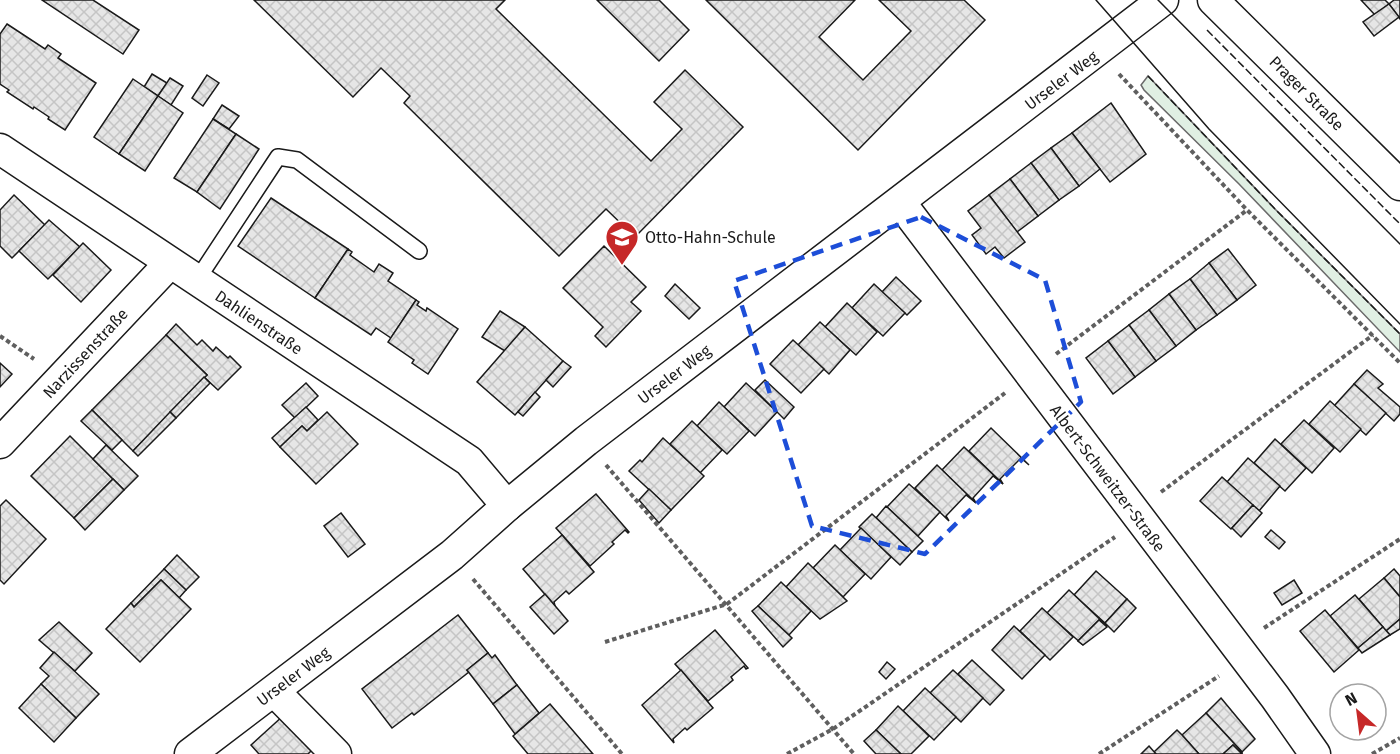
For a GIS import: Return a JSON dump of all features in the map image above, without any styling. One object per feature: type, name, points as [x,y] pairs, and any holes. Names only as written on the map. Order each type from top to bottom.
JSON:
[{"type":"street","name":"Urseler Weg","points":[[190,754],[452,555],[586,441],[1162,0]]},
{"type":"street","name":"Prager Straße","points":[[1213,0],[1400,185]]},
{"type":"street","name":"Dahlienstraße","points":[[0,149],[469,461],[507,506]]},
{"type":"street","name":"Albert-Schweitzer-Straße","points":[[900,202],[1275,697],[1315,754]]},
{"type":"street","name":"Narzissenstraße","points":[[0,443],[170,262]]},
{"type":"street","points":[[274,691],[336,754]]},
{"type":"lane","points":[[197,280],[278,157],[297,160],[419,251]]},
{"type":"path","points":[[1098,51],[1247,210],[1400,363]]},
{"type":"path","points":[[605,642],[727,604],[1247,210]]},
{"type":"path","points":[[787,754],[833,729],[1114,537],[1160,494],[1373,335]]},
{"type":"path","points":[[0,336],[62,377]]},
{"type":"path","points":[[586,441],[854,754]]},
{"type":"path","points":[[1099,754],[1400,538]]},
{"type":"path","points":[[452,555],[622,754]]},
{"type":"path","points":[[1372,754],[1400,738]]},
{"type":"highlighted area","points":[[921,217],[1045,280],[1081,402],[925,554],[812,526],[734,281]]},
{"type":"green space","points":[[1148,76],[1275,209],[1400,334],[1400,352],[1239,184],[1144,90],[1141,85]]},
{"type":"building","points":[[42,0],[93,0],[139,30],[123,54]]},
{"type":"building","points":[[254,0],[505,0],[496,9],[651,161],[682,129],[654,102],[685,70],[743,127],[635,237],[606,209],[559,256],[404,103],[410,96],[381,68],[353,97]]},
{"type":"building","points":[[597,0],[659,0],[689,30],[659,61]]},
{"type":"building","points":[[706,0],[855,0],[819,37],[863,80],[911,31],[879,0],[964,0],[985,20],[858,150]]},
{"type":"building","points":[[1361,0],[1385,0],[1389,4],[1375,15]]},
{"type":"building","points":[[1394,0],[1400,0],[1400,19],[1389,4]]},
{"type":"building","points":[[1389,4],[1399,17],[1374,36],[1363,22]]},
{"type":"building","points":[[7,24],[45,49],[48,45],[61,54],[58,58],[96,83],[65,130],[34,107],[33,109],[7,92],[9,90],[0,84],[0,34]]},
{"type":"building","points":[[152,74],[167,83],[158,96],[144,87]]},
{"type":"building","points":[[207,75],[219,83],[203,106],[192,98]]},
{"type":"building","points":[[170,78],[183,86],[171,105],[158,96]]},
{"type":"building","points":[[133,79],[158,96],[119,154],[94,137]]},
{"type":"building","points":[[158,96],[183,113],[145,171],[119,154]]},
{"type":"building","points":[[1111,103],[1146,154],[1110,182],[1072,133]]},
{"type":"building","points":[[222,105],[239,116],[229,129],[213,119]]},
{"type":"building","points":[[213,119],[236,134],[197,192],[174,178]]},
{"type":"building","points":[[1072,133],[1100,169],[1079,186],[1051,148]]},
{"type":"building","points":[[236,134],[259,149],[220,209],[197,192]]},
{"type":"building","points":[[1051,148],[1079,186],[1059,200],[1031,163]]},
{"type":"building","points":[[1031,163],[1059,200],[1038,216],[1010,179]]},
{"type":"building","points":[[1010,179],[1038,216],[1017,232],[989,195]]},
{"type":"building","points":[[14,195],[45,225],[12,258],[0,246],[0,210]]},
{"type":"building","points":[[989,195],[1025,242],[1004,258],[995,247],[986,254],[972,235],[981,228],[968,211]]},
{"type":"building","points":[[271,198],[348,249],[315,298],[238,246]]},
{"type":"building","points":[[49,220],[80,247],[48,279],[19,251]]},
{"type":"building","points":[[83,243],[111,270],[81,302],[53,275]]},
{"type":"building","points":[[604,246],[646,287],[631,302],[641,311],[606,347],[595,336],[603,327],[563,288]]},
{"type":"building","points":[[348,249],[352,252],[350,255],[374,272],[379,264],[393,273],[388,281],[416,300],[391,338],[376,328],[371,335],[315,298]]},
{"type":"building","points":[[1228,249],[1256,285],[1237,300],[1209,263]]},
{"type":"building","points":[[1209,263],[1237,300],[1217,315],[1190,279]]},
{"type":"building","points":[[896,277],[921,301],[907,315],[882,292]]},
{"type":"building","points":[[1190,279],[1217,315],[1196,330],[1169,294]]},
{"type":"building","points":[[675,284],[700,308],[689,319],[665,296]]},
{"type":"building","points":[[874,284],[905,313],[883,336],[852,308]]},
{"type":"building","points":[[1169,294],[1196,330],[1176,346],[1149,310]]},
{"type":"building","points":[[416,300],[419,302],[417,305],[426,311],[427,308],[458,329],[428,374],[412,363],[414,360],[388,342]]},
{"type":"building","points":[[847,303],[877,332],[856,355],[825,327]]},
{"type":"building","points":[[1149,310],[1176,346],[1156,361],[1129,325]]},
{"type":"building","points":[[500,311],[525,327],[505,351],[482,337]]},
{"type":"building","points":[[820,322],[850,350],[829,374],[798,345]]},
{"type":"building","points":[[176,324],[197,345],[202,340],[213,351],[216,347],[241,367],[218,390],[204,377],[207,375],[166,335]]},
{"type":"building","points":[[1129,325],[1156,361],[1135,377],[1108,341]]},
{"type":"building","points":[[525,327],[563,361],[515,415],[477,382]]},
{"type":"building","points":[[166,335],[207,375],[133,451],[92,410]]},
{"type":"building","points":[[793,340],[824,369],[801,393],[770,364]]},
{"type":"building","points":[[1108,341],[1135,377],[1113,394],[1086,358]]},
{"type":"building","points":[[563,361],[571,367],[553,387],[546,380]]},
{"type":"building","points":[[0,363],[12,374],[0,387]]},
{"type":"building","points":[[1367,370],[1383,384],[1378,388],[1400,407],[1400,414],[1394,421],[1354,384]]},
{"type":"building","points":[[204,377],[210,383],[176,418],[170,412]]},
{"type":"building","points":[[765,380],[794,407],[784,419],[755,390]]},
{"type":"building","points":[[306,383],[318,396],[295,418],[282,405]]},
{"type":"building","points":[[746,383],[777,412],[755,436],[724,407]]},
{"type":"building","points":[[1354,384],[1386,413],[1366,435],[1334,406]]},
{"type":"building","points":[[535,392],[540,397],[523,416],[518,412]]},
{"type":"building","points":[[1330,401],[1361,429],[1340,452],[1309,424]]},
{"type":"building","points":[[719,402],[749,431],[727,454],[697,426]]},
{"type":"building","points":[[306,407],[318,420],[307,431],[302,426],[280,447],[272,438]]},
{"type":"building","points":[[92,410],[122,440],[112,450],[81,421]]},
{"type":"building","points":[[170,412],[176,418],[138,456],[133,451]]},
{"type":"building","points":[[327,412],[358,444],[316,484],[280,447],[302,426],[307,431]]},
{"type":"building","points":[[1304,420],[1334,448],[1312,473],[1281,444]]},
{"type":"building","points":[[692,421],[722,450],[700,473],[670,444]]},
{"type":"building","points":[[991,428],[1029,465],[1021,458],[1000,479],[1003,484],[969,451]]},
{"type":"building","points":[[70,436],[113,479],[74,518],[31,476]]},
{"type":"building","points":[[663,438],[704,476],[671,510],[629,471],[640,460],[642,462]]},
{"type":"building","points":[[1275,439],[1306,468],[1285,491],[1254,463]]},
{"type":"building","points":[[106,445],[138,476],[124,490],[93,459]]},
{"type":"building","points":[[964,447],[1003,484],[993,476],[973,498],[976,503],[942,470]]},
{"type":"building","points":[[1248,458],[1280,486],[1259,511],[1227,482]]},
{"type":"building","points":[[937,465],[976,503],[966,495],[946,516],[949,521],[915,488]]},
{"type":"building","points":[[1222,477],[1253,505],[1231,529],[1200,501]]},
{"type":"building","points":[[113,479],[124,490],[85,530],[74,518]]},
{"type":"building","points":[[909,484],[940,512],[918,536],[887,507]]},
{"type":"building","points":[[649,489],[671,510],[659,523],[639,500]]},
{"type":"building","points":[[596,494],[629,532],[625,530],[612,542],[614,544],[590,566],[556,528]]},
{"type":"building","points":[[6,500],[46,539],[4,584],[0,580],[0,506]]},
{"type":"building","points":[[1253,505],[1262,513],[1241,537],[1232,528]]},
{"type":"building","points":[[886,506],[923,541],[912,552],[876,518]]},
{"type":"building","points":[[341,513],[365,544],[348,557],[324,526]]},
{"type":"building","points":[[872,514],[912,552],[900,565],[859,527]]},
{"type":"building","points":[[861,528],[891,557],[871,579],[840,550]]},
{"type":"building","points":[[1271,530],[1285,542],[1279,549],[1265,537]]},
{"type":"building","points":[[562,535],[594,572],[569,594],[566,591],[554,602],[555,606],[523,569]]},
{"type":"building","points":[[835,545],[865,574],[843,597],[813,568]]},
{"type":"building","points":[[177,555],[199,577],[186,590],[164,569]]},
{"type":"building","points":[[808,563],[847,601],[820,619],[786,587]]},
{"type":"building","points":[[164,569],[186,590],[179,598],[161,580],[134,607],[131,603]]},
{"type":"building","points":[[1394,569],[1400,576],[1400,597],[1384,578]]},
{"type":"building","points":[[1096,571],[1127,599],[1105,623],[1074,595]]},
{"type":"building","points":[[1384,578],[1400,597],[1400,619],[1386,631],[1359,599]]},
{"type":"building","points":[[161,580],[191,609],[140,662],[106,629],[131,603],[134,607]]},
{"type":"building","points":[[1294,580],[1302,593],[1282,605],[1274,593]]},
{"type":"building","points":[[781,582],[811,611],[789,635],[758,606]]},
{"type":"building","points":[[1069,590],[1107,626],[1099,620],[1078,641],[1047,613]]},
{"type":"building","points":[[545,594],[568,621],[554,634],[530,607]]},
{"type":"building","points":[[1355,595],[1383,627],[1358,648],[1330,616]]},
{"type":"building","points":[[1127,599],[1136,608],[1114,632],[1105,623]]},
{"type":"building","points":[[758,606],[792,638],[783,647],[752,611]]},
{"type":"building","points":[[1042,608],[1073,637],[1050,660],[1020,631]]},
{"type":"building","points":[[1325,610],[1359,650],[1334,672],[1300,631]]},
{"type":"building","points":[[458,615],[488,653],[467,670],[469,672],[414,715],[412,713],[392,728],[362,689]]},
{"type":"building","points":[[1400,619],[1400,629],[1390,635],[1386,631]]},
{"type":"building","points":[[1099,620],[1107,627],[1083,645],[1078,641]]},
{"type":"building","points":[[59,622],[92,653],[75,671],[39,640]]},
{"type":"building","points":[[1014,626],[1045,655],[1022,679],[992,650]]},
{"type":"building","points":[[1383,627],[1390,635],[1362,653],[1358,648]]},
{"type":"building","points":[[715,630],[748,668],[744,666],[731,677],[733,680],[708,701],[675,664]]},
{"type":"building","points":[[54,652],[99,694],[76,718],[41,684],[49,676],[40,668]]},
{"type":"building","points":[[488,653],[492,658],[495,655],[517,685],[493,704],[467,670]]},
{"type":"building","points":[[972,660],[1004,690],[990,705],[958,674]]},
{"type":"building","points":[[887,662],[895,669],[886,679],[879,672]]},
{"type":"building","points":[[681,670],[713,708],[687,730],[685,728],[673,739],[674,743],[642,705]]},
{"type":"building","points":[[953,670],[983,698],[961,722],[930,693]]},
{"type":"building","points":[[41,684],[76,718],[54,742],[19,708]]},
{"type":"building","points":[[517,685],[539,713],[515,734],[493,704]]},
{"type":"building","points":[[925,688],[956,717],[934,740],[903,711]]},
{"type":"building","points":[[1221,698],[1255,739],[1242,752],[1206,713]]},
{"type":"building","points":[[550,704],[593,754],[528,754],[513,736]]},
{"type":"building","points":[[898,706],[929,736],[911,754],[901,754],[876,730]]},
{"type":"building","points":[[1206,713],[1242,754],[1233,745],[1223,754],[1199,754],[1182,735]]},
{"type":"building","points":[[284,715],[314,748],[308,754],[259,754],[251,745]]},
{"type":"building","points":[[876,730],[901,754],[876,754],[864,741]]},
{"type":"building","points":[[1177,730],[1199,754],[1156,754],[1154,752]]},
{"type":"building","points":[[1233,745],[1242,754],[1223,754]]},
{"type":"building","points":[[1149,746],[1156,754],[1141,754]]},
{"type":"tram line","points":[[1096,0],[1209,129],[1400,324]]},
{"type":"tram line","points":[[1158,0],[1400,244]]},
{"type":"fence","points":[[1207,30],[1400,224]]},
{"type":"fence","points":[[1148,76],[1275,209],[1400,334]]},
{"type":"place","name":"Otto-Hahn-Schule","points":[[622,266]]}]
